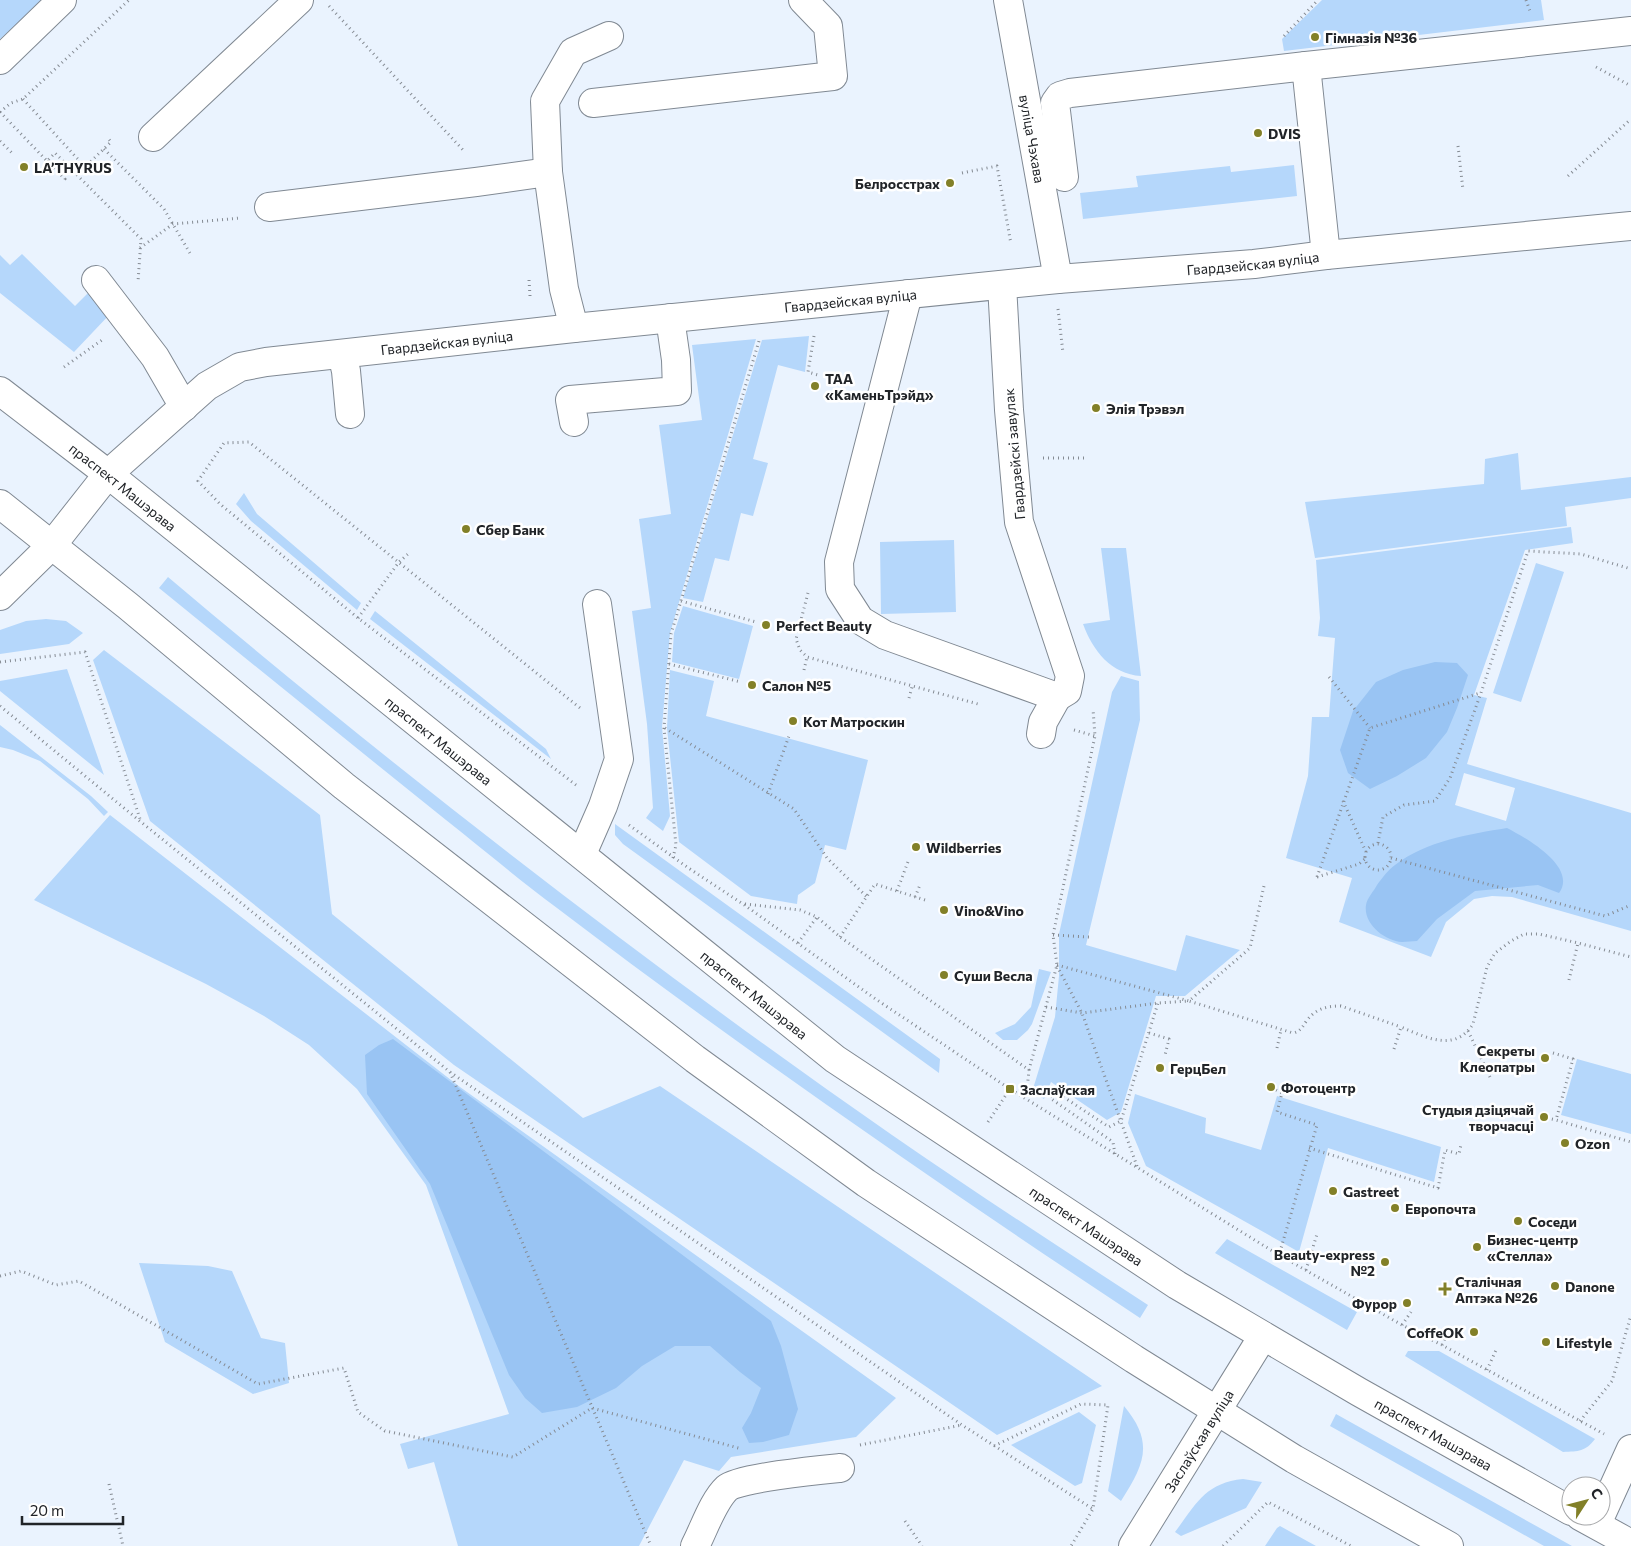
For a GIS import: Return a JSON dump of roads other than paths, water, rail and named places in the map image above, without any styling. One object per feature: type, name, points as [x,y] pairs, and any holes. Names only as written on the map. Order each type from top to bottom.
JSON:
[{"type":"main road","points":[[0,60],[62,0]]},
{"type":"main road","points":[[153,137],[299,0]]},
{"type":"main road","points":[[593,103],[833,76],[828,26],[803,0]]},
{"type":"main road","name":"вуліца Чэхава","points":[[1008,0],[1058,291]]},
{"type":"main road","points":[[1064,177],[1055,103],[1060,96],[1070,93],[1631,31]]},
{"type":"main road","points":[[574,328],[564,289],[548,172],[545,101],[573,52],[609,36]]},
{"type":"main road","points":[[1306,66],[1326,255]]},
{"type":"main road","points":[[270,207],[548,172]]},
{"type":"main road","name":"Гвардзейская вуліца","points":[[0,596],[52,545],[108,474],[207,386],[240,367],[266,362],[574,328],[1002,285],[1058,291],[1326,255],[1631,226]]},
{"type":"main road","points":[[96,280],[155,358],[184,407]]},
{"type":"main road","name":"Гвардзейскі завулак","points":[[1002,285],[1009,410],[1019,522],[1064,687]]},
{"type":"main road","points":[[908,294],[839,562],[840,589],[860,620],[885,635],[1064,687],[1042,728]]},
{"type":"main road","points":[[574,422],[570,400],[677,391],[676,360],[670,318]]},
{"type":"main road","points":[[342,354],[346,372],[350,414]]},
{"type":"main road","name":"праспект Машэрава","points":[[0,391],[108,474],[835,1059],[1177,1285],[1359,1392],[1561,1505]]},
{"type":"main road","points":[[0,504],[344,786],[695,1059],[866,1183],[1134,1359],[1294,1459],[1449,1546]]},
{"type":"main road","points":[[582,854],[603,806],[619,759],[597,604]]},
{"type":"main road","name":"Заслаўская вуліца","points":[[1133,1546],[1263,1336]]},
{"type":"main road","points":[[1611,1486],[1631,1449]]},
{"type":"main road","points":[[695,1546],[718,1498],[728,1487],[744,1481],[846,1457]]},
{"type":"main road","points":[[1605,1526],[1631,1544]]},
{"type":"place","name":"Гімназія №36","points":[[1315,37]]},
{"type":"place","name":"DVIS","points":[[1258,133]]},
{"type":"place","name":"LA’THYRUS","points":[[24,167]]},
{"type":"place","name":"Белросстрах","points":[[950,183]]},
{"type":"place","name":"ТАА «КаменьТрэйд»","points":[[815,386]]},
{"type":"place","name":"Элія Трэвэл","points":[[1096,408]]},
{"type":"place","name":"Сбер Банк","points":[[466,529]]},
{"type":"place","name":"Perfect Beauty","points":[[766,625]]},
{"type":"place","name":"Салон №5","points":[[752,685]]},
{"type":"place","name":"Кот Матроскин","points":[[793,721]]},
{"type":"place","name":"Wildberries","points":[[916,847]]},
{"type":"place","name":"Vino&Vino","points":[[944,910]]},
{"type":"place","name":"Суши Весла","points":[[944,975]]},
{"type":"place","name":"Секреты Клеопатры","points":[[1545,1058]]},
{"type":"place","name":"ГерцБел","points":[[1160,1068]]},
{"type":"place","name":"Фотоцентр","points":[[1271,1087]]},
{"type":"place","name":"Заслаўская","points":[[1010,1089]]},
{"type":"place","name":"Студыя дзіцячай творчасці","points":[[1544,1117]]},
{"type":"place","name":"Ozon","points":[[1565,1143]]},
{"type":"place","name":"Gastreet","points":[[1333,1191]]},
{"type":"place","name":"Европочта","points":[[1395,1208]]},
{"type":"place","name":"Соседи","points":[[1518,1221]]},
{"type":"place","name":"Бизнес-центр «Стелла»","points":[[1477,1247]]},
{"type":"place","name":"Beauty-express №2","points":[[1385,1262]]},
{"type":"place","name":"Danone","points":[[1555,1286]]},
{"type":"place","name":"Сталічная Аптэка №26","points":[[1445,1289]]},
{"type":"place","name":"Фурор","points":[[1407,1303]]},
{"type":"place","name":"CoffeOK","points":[[1474,1332]]},
{"type":"place","name":"Lifestyle","points":[[1546,1342]]}]
